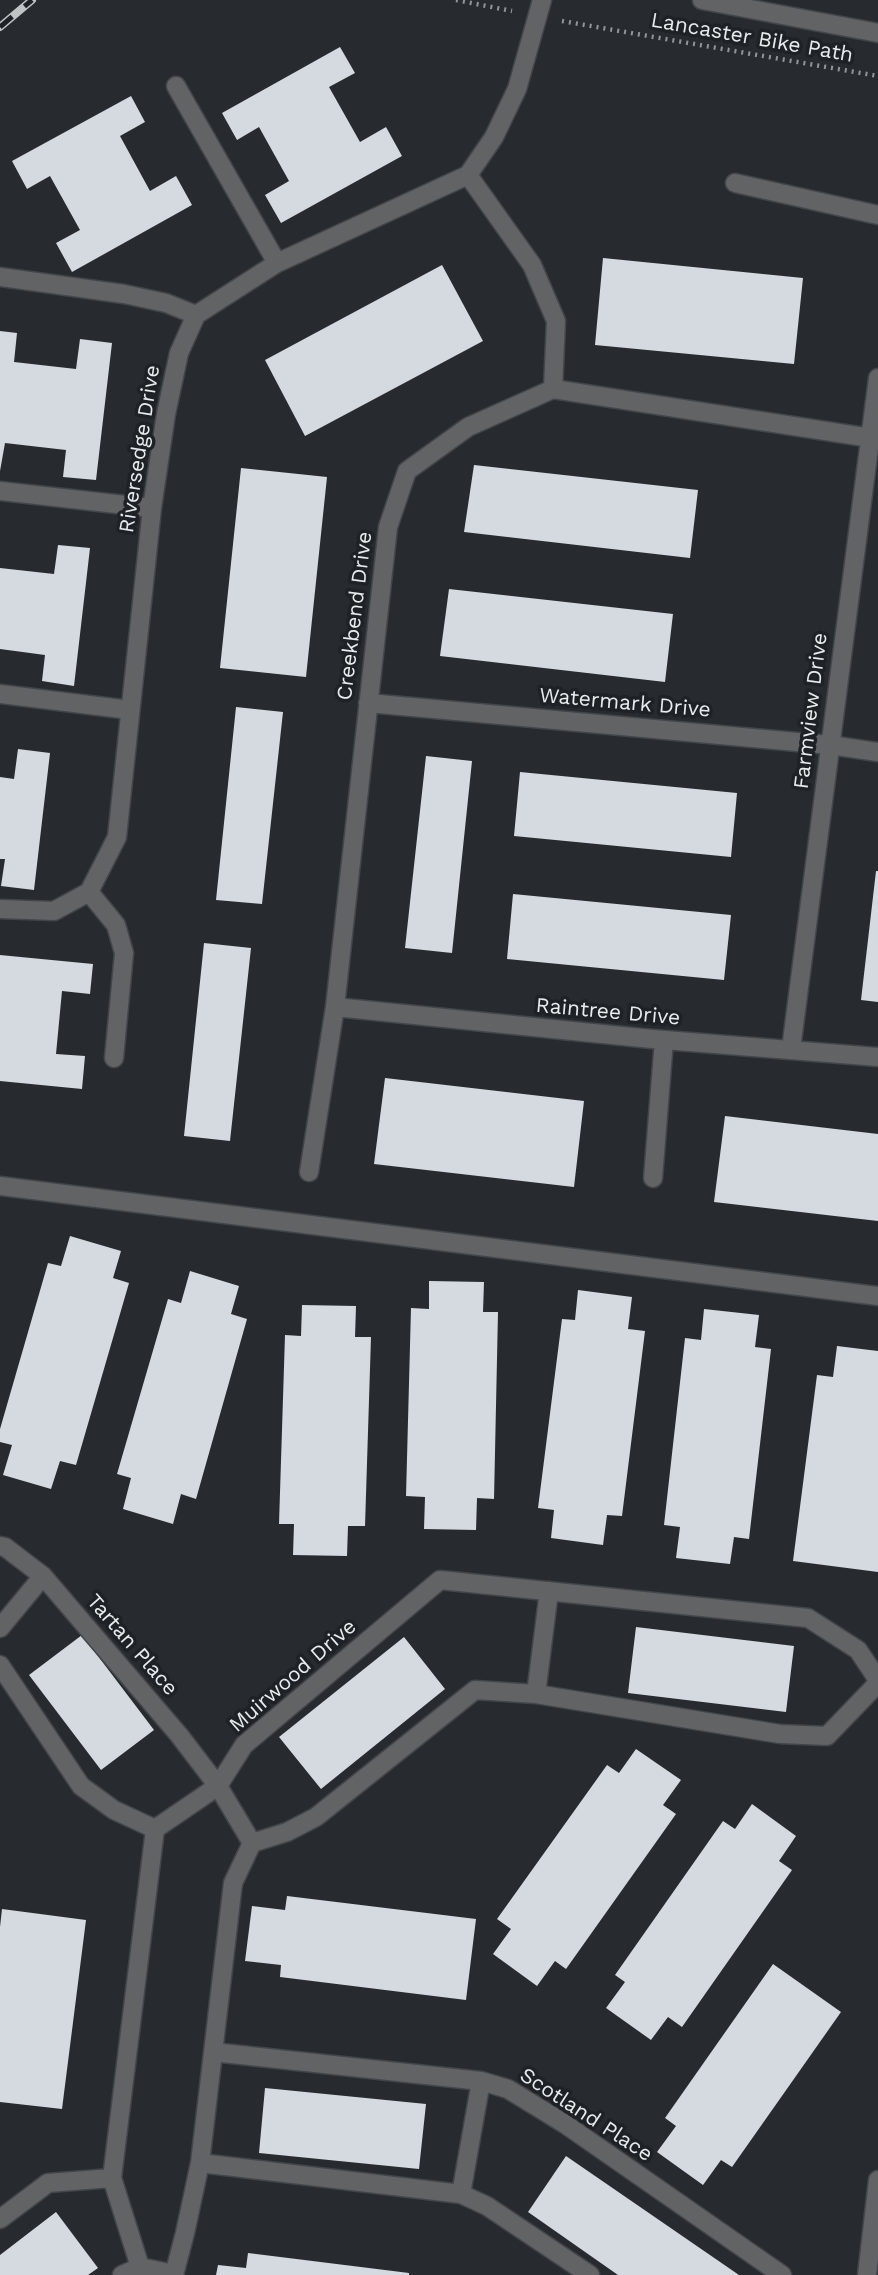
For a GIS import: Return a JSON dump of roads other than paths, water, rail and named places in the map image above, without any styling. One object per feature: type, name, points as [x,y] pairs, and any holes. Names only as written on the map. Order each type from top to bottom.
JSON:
[{"type":"street","points":[[702,0],[878,33]]},
{"type":"street","points":[[0,277],[124,294],[166,303],[196,316],[277,263],[468,175],[494,137],[517,89],[540,8]]},
{"type":"street","points":[[176,86],[277,263]]},
{"type":"street","points":[[468,175],[532,265],[556,321],[553,389],[871,438]]},
{"type":"street","points":[[735,183],[878,215]]},
{"type":"street","name":"Riversedge Drive","points":[[89,892],[117,837],[152,508],[166,414],[179,353],[196,316]]},
{"type":"street","name":"Farmview Drive","points":[[791,1049],[863,476],[871,438],[878,378]]},
{"type":"street","name":"Creekbend Drive","points":[[309,1172],[335,1007],[388,527],[407,471],[468,427],[553,389]]},
{"type":"street","points":[[0,491],[152,508]]},
{"type":"street","points":[[0,694],[130,710]]},
{"type":"street","name":"Watermark Drive","points":[[368,703],[830,745],[878,752]]},
{"type":"street","points":[[0,909],[54,911],[89,892],[116,925],[124,953],[114,1058]]},
{"type":"street","name":"Raintree Drive","points":[[335,1007],[878,1058]]},
{"type":"street","points":[[653,1178],[664,1040]]},
{"type":"street","points":[[0,1186],[878,1296]]},
{"type":"street","name":"Tartan Place","points":[[0,1546],[43,1576],[179,1735],[218,1786]]},
{"type":"street","points":[[0,1628],[43,1576]]},
{"type":"street","name":"Muirwood Drive","points":[[218,1786],[244,1745],[440,1580],[808,1618],[858,1650],[878,1681]]},
{"type":"street","points":[[536,1694],[549,1591]]},
{"type":"street","points":[[0,1665],[81,1786],[114,1810],[155,1829]]},
{"type":"street","points":[[122,2275],[140,2267],[174,2274],[186,2233],[200,2162],[233,1883],[252,1843],[287,1832],[316,1817],[475,1690],[536,1694],[780,1734],[827,1736],[878,1681]]},
{"type":"street","points":[[140,2267],[112,2178],[155,1829],[218,1786],[252,1843]]},
{"type":"street","name":"Scotland Place","points":[[213,2052],[481,2081],[508,2089],[565,2124],[782,2275]]},
{"type":"street","points":[[461,2194],[481,2081]]},
{"type":"street","points":[[200,2162],[461,2194],[487,2206],[590,2275]]},
{"type":"street","points":[[0,2219],[48,2183],[112,2178]]},
{"type":"street","points":[[867,2275],[878,2180]]},
{"type":"railway","points":[[0,27],[32,0]]}]
